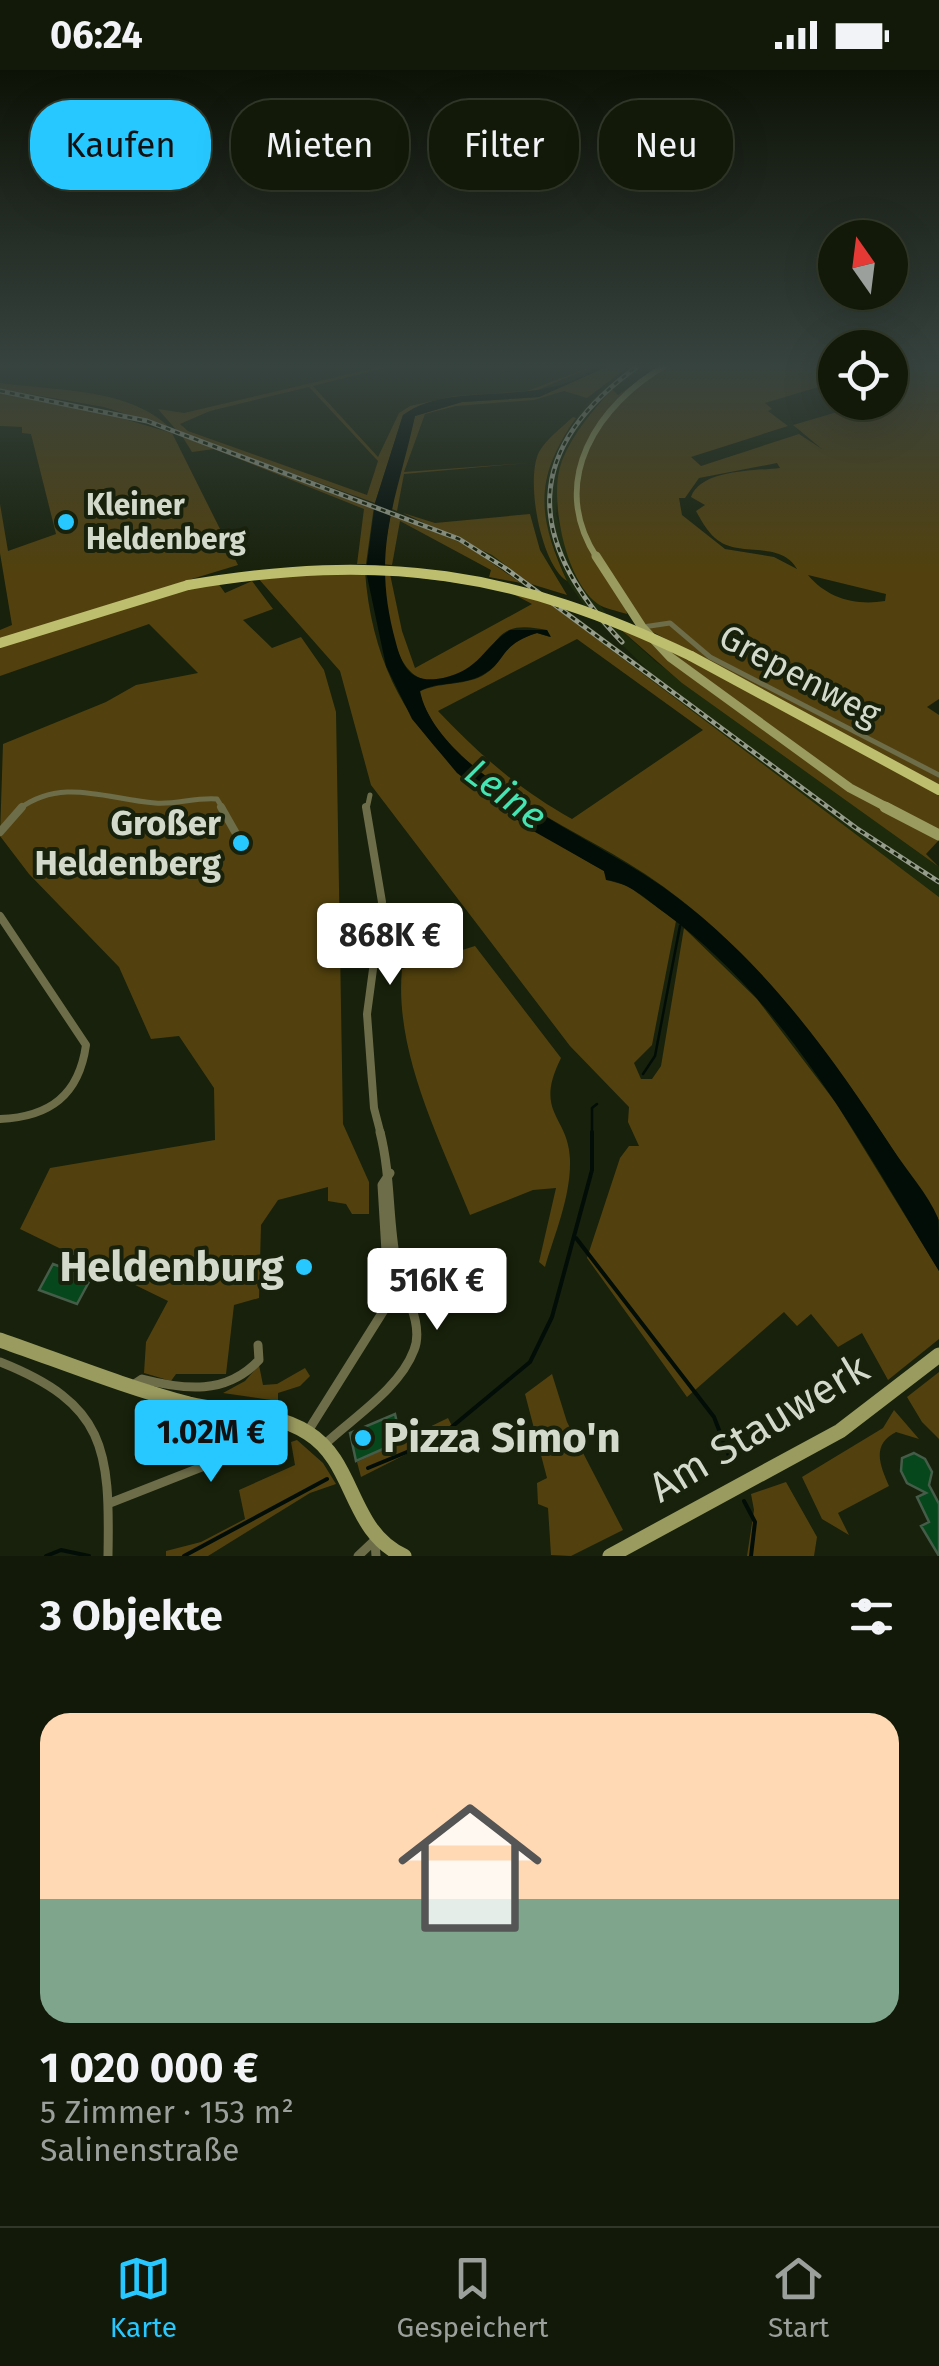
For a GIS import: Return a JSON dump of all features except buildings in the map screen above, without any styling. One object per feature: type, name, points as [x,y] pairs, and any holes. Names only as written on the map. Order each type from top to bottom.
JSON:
[{"type":"main road","points":[[0,643],[188,584],[324,567],[454,574],[574,602],[691,656],[939,790]]},
{"type":"street","points":[[595,433],[578,472],[574,497],[586,543],[642,627],[697,678],[850,788],[939,835]]},
{"type":"street","name":"Grepenweg","points":[[642,627],[661,622],[675,625],[710,657],[939,775]]},
{"type":"street","points":[[0,832],[18,810],[42,795],[72,788],[156,803],[217,799],[238,837]]},
{"type":"street","points":[[325,1444],[397,1378],[415,1349],[418,1332],[396,1261],[390,1173],[374,1108],[367,1014],[382,902],[366,806],[370,795]]},
{"type":"street","points":[[0,916],[86,1045],[78,1084],[64,1102],[42,1115],[0,1119]]},
{"type":"street","points":[[307,1432],[360,1354],[389,1302],[382,1185],[384,1176],[390,1173]]},
{"type":"street","points":[[0,1340],[130,1387],[193,1405],[278,1420],[307,1432],[325,1444],[348,1480],[375,1548]]},
{"type":"street","points":[[130,1387],[142,1379],[196,1389],[236,1380],[259,1360],[258,1345]]},
{"type":"street","name":"Am Stauwerk","points":[[610,1556],[840,1431],[939,1355]]},
{"type":"street","points":[[0,1362],[54,1384],[80,1410],[100,1446],[110,1503],[108,1550]]},
{"type":"street","points":[[110,1503],[258,1445],[278,1420]]},
{"type":"street","points":[[358,1556],[375,1548],[404,1556]]},
{"type":"shaded area","points":[[25,433],[172,433],[238,565],[182,582],[218,583],[225,593],[252,581],[273,609],[243,620],[272,648],[301,637],[324,670],[336,712],[343,1124],[369,1182],[369,1214],[352,1214],[346,1204],[328,1201],[328,1187],[278,1200],[261,1225],[259,1298],[234,1305],[226,1374],[176,1374],[171,1381],[144,1373],[146,1342],[168,1301],[20,1229],[50,1168],[215,1140],[214,1088],[179,1036],[151,1039],[119,967],[29,874],[0,836],[3,744],[106,702],[136,685],[198,673],[149,624],[0,676],[0,630],[12,625],[0,553],[0,504],[8,551],[56,534],[31,434]]},
{"type":"shaded area","points":[[182,433],[195,433],[367,495],[378,461],[352,433],[378,457],[389,433],[397,433],[375,503]]},
{"type":"shaded area","points":[[410,433],[418,433],[404,472],[528,463],[404,474],[397,511],[392,509]]},
{"type":"shaded area","points":[[555,433],[566,433],[553,460],[544,498],[550,537],[567,581],[558,572],[543,541],[535,501],[535,465]]},
{"type":"shaded area","points":[[566,433],[579,433],[561,464],[556,514],[572,564],[612,622],[656,662],[939,867],[939,897],[497,565],[407,518],[430,524],[492,555],[647,669],[591,615],[567,581],[547,530],[543,495],[554,452]]},
{"type":"shaded area","points":[[577,433],[765,433],[691,457],[701,466],[799,434],[822,449],[803,433],[939,433],[939,699],[927,707],[939,715],[939,840],[926,854],[939,867],[682,683],[612,622],[678,645],[635,623],[626,609],[627,614],[598,604],[577,578],[559,520],[557,482],[564,456]],"holes":[[[777,463],[780,468],[717,476],[697,488],[691,497],[705,505],[696,511],[707,529],[724,544],[780,554],[797,569],[774,557],[725,549],[682,515],[679,498],[685,498],[699,478]],[[808,575],[886,594],[885,601],[842,598]]]},
{"type":"shaded area","points":[[182,436],[374,506],[366,564],[357,564],[364,509],[214,449],[192,452]]},
{"type":"shaded area","points":[[391,512],[466,545],[521,583],[489,577],[491,570],[400,521],[392,565],[382,564]]},
{"type":"shaded area","points":[[403,513],[435,523],[530,514],[540,550],[567,595],[531,584],[492,555]]},
{"type":"shaded area","points":[[365,571],[373,626],[389,674],[412,716],[441,753],[475,786],[515,816],[604,871],[607,880],[628,886],[676,921],[652,1045],[634,1063],[641,1079],[652,1079],[661,1066],[684,928],[757,999],[836,1103],[939,1271],[939,1339],[888,1380],[862,1333],[838,1347],[811,1314],[797,1326],[784,1312],[687,1397],[587,1258],[620,1158],[629,1146],[639,1146],[628,1122],[629,1107],[570,1046],[371,785],[340,671],[257,577]]},
{"type":"shaded area","points":[[383,571],[477,581],[537,594],[939,897],[939,1220],[838,1070],[764,977],[722,935],[676,896],[626,862],[507,792],[452,747],[432,721],[419,692],[482,676],[515,643],[537,633],[550,637],[547,630],[509,630],[477,663],[450,678],[429,680],[413,674],[402,660],[389,618]],"holes":[[[390,574],[504,589],[532,604],[415,668],[402,631]],[[577,639],[703,730],[572,819],[500,770],[438,711]]]},
{"type":"shaded area","points":[[475,946],[561,1058],[550,1091],[568,1145],[570,1174],[545,1267],[539,1262],[556,1188],[533,1190],[470,1215],[433,1126],[405,1032],[402,969]]},
{"type":"shaded area","points":[[259,1365],[263,1385],[277,1384],[305,1368],[310,1376],[300,1386],[278,1393],[278,1401],[223,1393],[245,1381]]},
{"type":"shaded area","points":[[939,1372],[939,1439],[922,1422],[907,1397]]},
{"type":"shaded area","points":[[552,1374],[567,1422],[623,1530],[571,1556],[551,1555],[548,1508],[538,1504],[537,1483],[547,1478],[525,1394]]},
{"type":"shaded area","points":[[894,1410],[919,1439],[896,1432],[883,1443],[880,1456],[889,1486],[838,1513],[849,1535],[822,1519],[802,1477],[883,1428]]},
{"type":"shaded area","points":[[448,1418],[454,1430],[361,1477],[357,1462]]},
{"type":"shaded area","points":[[297,1440],[323,1463],[336,1484],[310,1493],[208,1556],[166,1556],[166,1551],[201,1542],[245,1519],[239,1490],[295,1465],[291,1442]]},
{"type":"shaded area","points":[[786,1482],[817,1537],[814,1556],[747,1556],[754,1510],[751,1494]]},
{"type":"water","name":"Leine","points":[[397,433],[411,433],[389,527],[385,580],[399,653],[411,673],[433,679],[465,670],[510,630],[547,630],[551,637],[537,633],[524,638],[482,675],[420,691],[433,721],[456,750],[487,777],[663,887],[731,943],[761,974],[817,1041],[929,1200],[938,1218],[939,1271],[819,1078],[749,989],[709,949],[644,897],[606,880],[604,871],[528,828],[457,773],[412,719],[386,666],[366,571],[375,503]]},
{"type":"waterway","points":[[643,1074],[655,1056],[680,926]]},
{"type":"waterway","points":[[368,1468],[436,1440],[530,1362],[552,1317],[592,1170],[592,1108],[597,1104]]},
{"type":"waterway","points":[[576,1238],[714,1417],[731,1461]]},
{"type":"waterway","points":[[184,1556],[327,1479]]},
{"type":"waterway","points":[[744,1501],[755,1522],[751,1556]]},
{"type":"waterway","points":[[46,1556],[61,1550],[89,1556]]},
{"type":"railway","points":[[180,433],[459,539],[505,568],[856,828],[939,882]]},
{"type":"railway","points":[[572,433],[556,462],[550,496],[553,531],[567,567],[590,604],[622,642]]},
{"type":"place","name":"Kleiner Heldenberg","points":[[66,522]]},
{"type":"place","name":"Großer Heldenberg","points":[[241,843]]},
{"type":"place","name":"Heldenburg","points":[[304,1267]]},
{"type":"place","name":"Pizza Simo'n","points":[[363,1438]]}]
